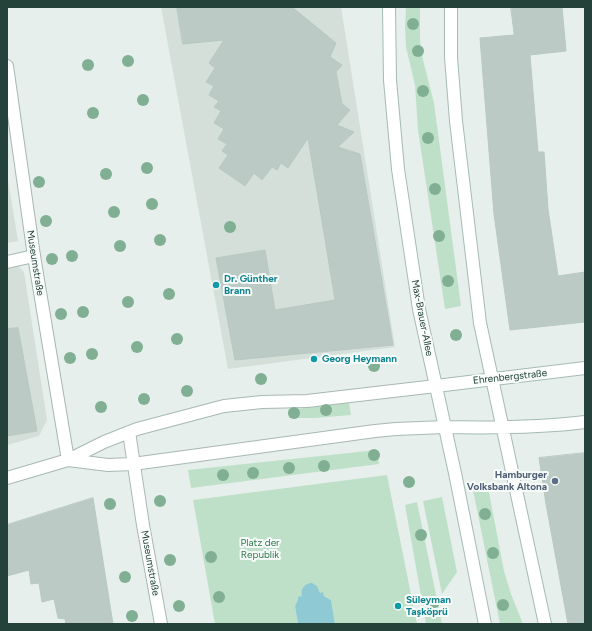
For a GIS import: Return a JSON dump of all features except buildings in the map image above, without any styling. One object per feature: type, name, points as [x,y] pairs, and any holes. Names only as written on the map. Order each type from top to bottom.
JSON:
[{"type":"street","name":"Max-Brauer-Allee","points":[[389,7],[390,80],[398,169],[419,309],[455,473],[485,624]]},
{"type":"street","points":[[451,7],[451,57],[456,121],[480,323],[545,624]]},
{"type":"street","name":"Museumstraße","points":[[7,66],[34,256],[68,460]]},
{"type":"street","points":[[7,262],[34,256]]},
{"type":"street","name":"Ehrenbergstraße","points":[[436,386],[492,378],[585,368]]},
{"type":"street","points":[[7,478],[68,460],[104,442],[129,432],[191,413],[224,406],[262,402],[308,401],[436,386]]},
{"type":"street","points":[[68,460],[108,465],[133,464],[396,429],[445,427],[503,428],[563,425],[585,422]]},
{"type":"street","name":"Museumstraße","points":[[129,432],[133,464],[161,624]]},
{"type":"shaded area","points":[[161,7],[341,7],[395,347],[228,369]]},
{"type":"shaded area","points":[[7,174],[18,241],[7,243]]},
{"type":"shaded area","points":[[12,260],[24,272],[47,420],[39,436],[7,445],[7,261]]},
{"type":"green space","points":[[406,7],[420,7],[420,41],[423,60],[434,103],[461,306],[445,309],[418,130],[415,85],[406,47]]},
{"type":"green space","points":[[349,403],[351,415],[315,418],[289,418],[288,410]]},
{"type":"green space","points":[[377,450],[379,464],[191,488],[188,470]]},
{"type":"green space","name":"Platz der Republik","points":[[387,475],[417,624],[335,624],[331,600],[320,593],[314,584],[307,584],[302,596],[295,606],[298,624],[215,624],[193,500]]},
{"type":"green space","points":[[487,482],[504,571],[523,624],[500,624],[472,485]]},
{"type":"green space","points":[[442,497],[457,572],[442,594],[423,501]]},
{"type":"green space","points":[[417,502],[442,624],[426,624],[405,505]]},
{"type":"water","points":[[312,583],[317,586],[320,593],[323,592],[324,596],[331,600],[335,624],[298,624],[295,606],[298,597],[302,596],[302,589],[305,585]]},
{"type":"place","name":"Dr. Günther Brann","points":[[216,285]]},
{"type":"place","name":"Georg Heymann","points":[[314,359]]},
{"type":"place","name":"Hamburger Volksbank Altona","points":[[555,481]]},
{"type":"place","name":"Süleyman Taşköprü","points":[[398,606]]}]
